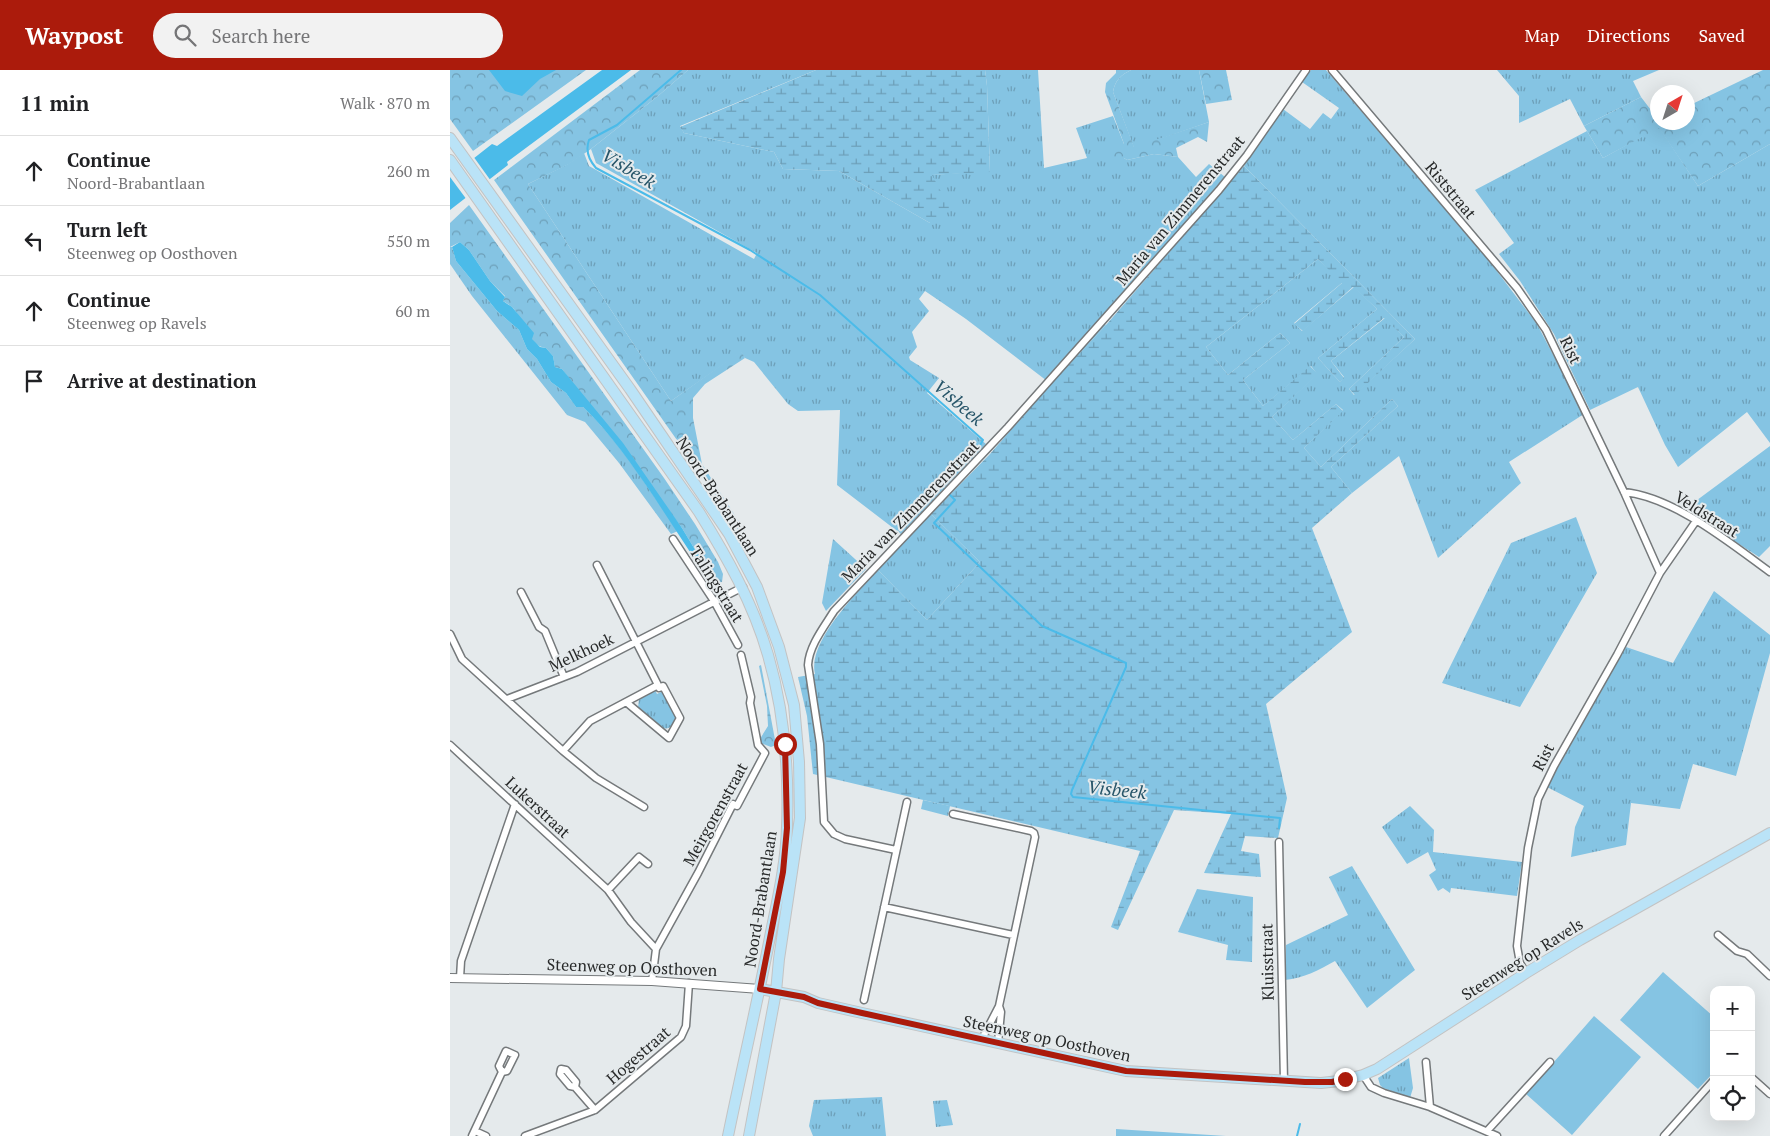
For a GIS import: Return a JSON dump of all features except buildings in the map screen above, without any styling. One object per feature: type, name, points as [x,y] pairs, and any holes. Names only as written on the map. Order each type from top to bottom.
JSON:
[{"type":"main road","name":"Noord-Brabantlaan","points":[[450,138],[630,389],[729,534],[756,587],[779,647],[794,705],[799,762],[800,818],[779,959],[776,992],[749,1136]]},
{"type":"main road","name":"Noord-Brabantlaan","points":[[450,160],[699,512],[743,587],[768,654],[785,741],[787,828],[783,872],[728,1136]]},
{"type":"main road","name":"Steenweg op Ravels","points":[[1284,1082],[1332,1082],[1363,1075],[1377,1069],[1526,973],[1770,833]]},
{"type":"main road","name":"Steenweg op Oosthoven","points":[[760,989],[804,997],[827,1005],[1126,1071],[1284,1082]]},
{"type":"street","name":"Maria van Zimmerenstraat","points":[[896,850],[845,839],[834,834],[824,822],[820,744],[808,665],[808,657],[820,634],[834,610],[1008,427],[1219,190],[1247,155],[1306,70]]},
{"type":"street","name":"Riststraat","points":[[1332,70],[1511,281],[1546,330]]},
{"type":"street","name":"Rist","points":[[1546,330],[1624,492],[1660,573]]},
{"type":"street","name":"Veldstraat","points":[[1624,492],[1644,495],[1665,503],[1723,538],[1770,572]]},
{"type":"street","name":"Rist","points":[[1526,973],[1520,963],[1517,946],[1528,848],[1538,799],[1558,757],[1660,573],[1696,521]]},
{"type":"street","name":"Talingstraat","points":[[673,538],[714,601],[738,645]]},
{"type":"street","points":[[597,565],[659,688],[663,686],[680,718],[669,738],[626,702]]},
{"type":"street","name":"Melkhoek","points":[[507,699],[564,677],[743,587]]},
{"type":"street","points":[[521,592],[539,626],[545,631],[564,677]]},
{"type":"street","points":[[450,634],[462,658],[563,751],[596,778],[644,807]]},
{"type":"street","name":"Meirgorenstraat","points":[[652,981],[656,949],[733,804],[737,806],[765,753],[758,745],[750,703],[751,697],[741,655]]},
{"type":"street","points":[[563,751],[590,721],[658,685]]},
{"type":"street","name":"Lukerstraat","points":[[450,745],[608,890],[631,922],[656,949]]},
{"type":"street","points":[[864,1000],[907,802]]},
{"type":"street","points":[[460,978],[461,961],[515,804]]},
{"type":"street","points":[[953,814],[1030,831],[1034,833],[1035,837],[999,1006],[982,1039]]},
{"type":"street","name":"Kluisstraat","points":[[1279,842],[1284,1082]]},
{"type":"street","points":[[608,890],[638,855],[648,864]]},
{"type":"street","points":[[884,907],[1014,935]]},
{"type":"street","points":[[1718,935],[1737,951],[1747,954],[1770,976]]},
{"type":"street","name":"Steenweg op Oosthoven","points":[[450,978],[652,981],[760,989]]},
{"type":"street","name":"Hogestraat","points":[[525,1136],[595,1110],[681,1037],[686,1026],[689,983]]},
{"type":"street","points":[[998,1043],[1001,1012],[999,1006]]},
{"type":"street","points":[[1426,1062],[1430,1107]]},
{"type":"street","points":[[1487,1131],[1550,1062]]},
{"type":"street","points":[[486,1136],[473,1133],[502,1072]]},
{"type":"street","points":[[1363,1075],[1372,1087],[1378,1090],[1430,1107],[1497,1136]]},
{"type":"street","points":[[1755,1081],[1770,1094]]},
{"type":"street","points":[[1664,1136],[1710,1084]]},
{"type":"street","points":[[574,1088],[595,1110]]},
{"type":"green space","points":[[450,70],[586,70],[473,151],[450,119]]},
{"type":"green space","points":[[640,70],[688,70],[591,149],[569,164],[528,184],[671,401],[741,351],[745,358],[705,384],[693,398],[693,418],[702,464],[745,531],[741,534],[494,180]]},
{"type":"green space","points":[[688,70],[816,70],[680,126],[684,133],[774,152],[783,169],[839,171],[930,223],[931,175],[990,171],[985,70],[1038,70],[1044,168],[1087,158],[1076,128],[1113,116],[1124,144],[1124,158],[1127,160],[1154,154],[1178,157],[1196,177],[1209,164],[1225,177],[1099,320],[1106,325],[1051,384],[966,319],[925,291],[919,299],[929,311],[912,332],[917,347],[909,357],[910,360],[939,378],[927,393],[986,444],[901,534],[837,485],[840,410],[798,411],[788,404],[754,362],[745,358],[741,352],[671,401],[528,184],[568,164],[584,153],[589,166],[754,259],[757,253],[596,163],[591,149]]},
{"type":"green space","points":[[816,70],[985,70],[990,172],[932,175],[951,210],[930,223],[839,171],[783,169],[774,152],[684,133],[680,127]]},
{"type":"green space","points":[[1116,70],[1131,70],[1119,78],[1113,92],[1134,147],[1209,122],[1207,142],[1198,137],[1176,148],[1178,157],[1154,154],[1115,161],[1110,149],[1124,144],[1105,92],[1106,83],[1116,73]]},
{"type":"green space","points":[[1131,70],[1199,70],[1209,122],[1134,148],[1113,92],[1119,78]]},
{"type":"green space","points":[[1199,70],[1226,70],[1232,100],[1206,104]]},
{"type":"green space","points":[[1311,70],[1326,70],[1490,262],[1537,324],[1584,414],[1509,462],[1521,483],[1438,558],[1399,456],[1352,493],[1331,467],[1398,406],[1392,399],[1321,467],[1304,448],[1343,410],[1336,404],[1293,440],[1272,417],[1317,374],[1311,366],[1263,406],[1243,380],[1290,343],[1280,333],[1228,375],[1206,347],[1318,259],[1343,282],[1294,323],[1302,331],[1354,287],[1377,309],[1318,358],[1340,382],[1344,377],[1331,361],[1385,318],[1404,337],[1349,389],[1354,395],[1415,339],[1244,166],[1283,109],[1310,129],[1323,113],[1331,119],[1339,108],[1302,82]]},
{"type":"green space","points":[[1497,70],[1659,70],[1633,81],[1641,97],[1584,126],[1570,99],[1519,123],[1519,96]]},
{"type":"green space","points":[[1763,70],[1770,70],[1770,144],[1698,186],[1660,130],[1695,130],[1695,103]]},
{"type":"green space","points":[[1641,97],[1650,109],[1650,130],[1655,130],[1603,158],[1584,126]]},
{"type":"green space","points":[[1654,130],[1661,130],[1698,186],[1770,144],[1770,443],[1747,412],[1678,467],[1665,445],[1638,387],[1590,410],[1554,334],[1520,281],[1499,254],[1514,243],[1475,190],[1587,131],[1603,158]]},
{"type":"green space","points":[[1244,166],[1415,339],[1355,395],[1349,389],[1404,337],[1384,318],[1331,361],[1344,378],[1340,382],[1318,358],[1377,309],[1353,287],[1303,331],[1294,324],[1342,283],[1318,259],[1206,347],[1228,375],[1280,333],[1290,343],[1243,380],[1263,406],[1310,366],[1318,374],[1272,417],[1293,440],[1336,404],[1343,411],[1304,448],[1321,467],[1392,399],[1398,406],[1331,467],[1352,493],[1312,528],[1352,632],[1266,704],[1287,798],[1278,838],[1245,836],[1241,851],[1259,854],[1261,877],[1204,873],[1231,814],[1174,810],[1118,930],[1111,927],[1140,851],[813,774],[807,716],[798,677],[815,674],[815,661],[826,633],[847,605],[878,570],[927,620],[980,562],[931,514],[990,454],[1106,325]]},
{"type":"green space","points":[[469,205],[695,524],[718,562],[723,574],[722,582],[715,583],[682,528],[562,369],[555,367],[553,356],[546,348],[540,346],[530,337],[517,313],[503,301],[505,296],[490,281],[469,250],[460,242],[450,247],[450,223]]},
{"type":"green space","points":[[450,247],[452,247],[456,261],[497,311],[519,330],[527,349],[537,359],[551,382],[566,393],[576,407],[583,407],[610,436],[678,531],[671,534],[619,463],[585,422],[567,415],[472,296],[450,264]]},
{"type":"green space","points":[[1770,446],[1770,546],[1759,557],[1685,509]]},
{"type":"green space","points":[[931,514],[980,562],[927,620],[878,570]]},
{"type":"green space","points":[[1576,517],[1597,573],[1520,707],[1442,683],[1511,543]]},
{"type":"green space","points":[[833,539],[866,569],[826,611],[822,603]]},
{"type":"green space","points":[[1714,591],[1770,635],[1770,653],[1736,776],[1693,764],[1680,809],[1631,803],[1626,845],[1571,857],[1575,827],[1584,806],[1547,787],[1626,647],[1673,663]]},
{"type":"green space","points":[[761,665],[776,745],[771,747],[758,742],[768,726],[767,706],[759,666]]},
{"type":"green space","points":[[655,690],[657,694],[663,691],[676,717],[669,728],[658,726],[638,708],[639,699]]},
{"type":"green space","points":[[923,800],[950,806],[948,816],[921,809]]},
{"type":"green space","points":[[1410,806],[1434,830],[1433,852],[1522,862],[1517,896],[1451,888],[1450,893],[1443,888],[1438,891],[1429,875],[1436,870],[1428,852],[1407,864],[1382,827]]},
{"type":"green space","points":[[1352,866],[1415,970],[1367,1008],[1335,961],[1305,975],[1285,980],[1286,945],[1348,915],[1329,877]]},
{"type":"green space","points":[[1197,889],[1253,897],[1252,962],[1226,960],[1228,945],[1178,932]]},
{"type":"green space","points":[[1663,972],[1710,1013],[1710,1076],[1698,1089],[1620,1020]]},
{"type":"green space","points":[[1594,1016],[1641,1057],[1572,1135],[1526,1094]]},
{"type":"green space","points":[[1409,1058],[1413,1088],[1410,1098],[1383,1088],[1378,1078]]},
{"type":"green space","points":[[882,1097],[886,1136],[813,1136],[809,1126],[814,1100]]},
{"type":"green space","points":[[947,1100],[953,1125],[936,1127],[933,1101]]},
{"type":"green space","points":[[1116,1129],[1226,1136],[1116,1136]]},
{"type":"shaded area","points":[[489,70],[556,70],[540,79],[522,96],[505,91]]},
{"type":"shaded area","points":[[602,70],[631,70],[507,162],[508,165],[450,210],[450,177],[492,144],[497,146]]},
{"type":"shaded area","points":[[460,242],[469,250],[490,281],[505,297],[503,301],[512,307],[534,333],[532,339],[540,347],[546,348],[553,356],[555,367],[562,369],[623,443],[682,528],[715,583],[711,584],[646,485],[612,439],[583,407],[576,407],[566,393],[551,382],[537,359],[527,349],[519,330],[497,311],[456,261],[452,247]]},
{"type":"pier","points":[[473,156],[491,181],[467,200],[450,177],[450,173]]},
{"type":"waterway","name":"Visbeek","points":[[681,70],[617,125],[589,140],[588,155],[591,162],[596,168],[750,250],[820,295],[983,440],[978,449],[942,487],[955,500],[934,523],[1042,626],[1126,663],[1126,667],[1072,790],[1071,794],[1073,797],[1280,818],[1279,828]]},
{"type":"waterway","points":[[1297,1136],[1300,1124]]},
{"type":"route","points":[[785,744],[787,828],[783,872],[760,989],[804,997],[818,1003],[1126,1071],[1321,1083],[1345,1079]]}]
